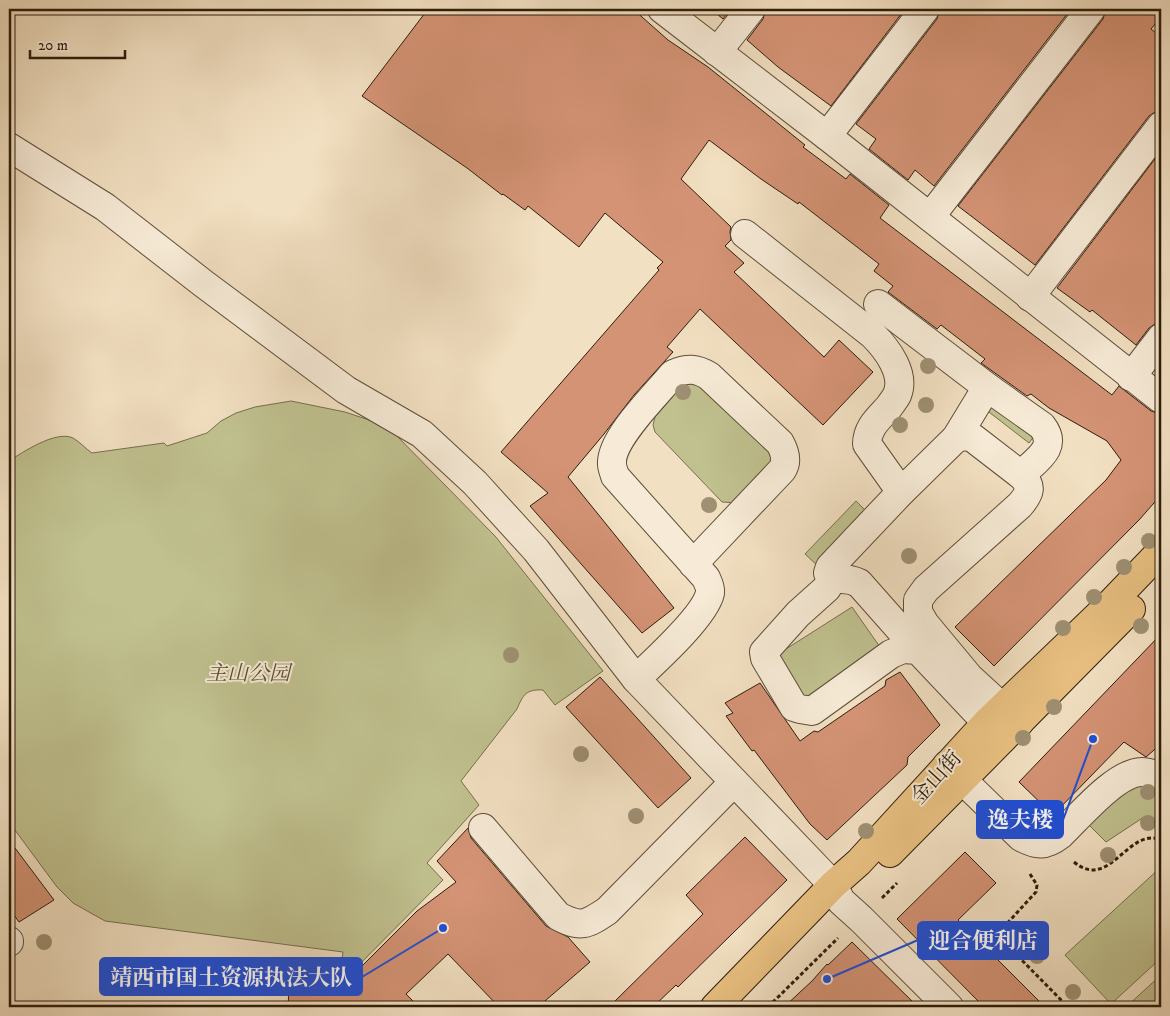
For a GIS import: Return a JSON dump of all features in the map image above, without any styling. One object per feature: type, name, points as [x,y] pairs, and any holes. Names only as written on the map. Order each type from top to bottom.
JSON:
[{"type":"main road","name":"金山街","points":[[736,1007],[837,893],[859,862],[955,772],[1003,723],[1111,603],[1161,551]]},
{"type":"main road","name":"金山街","points":[[1003,723],[1161,579]]},
{"type":"main road","name":"金山街","points":[[715,1007],[837,893]]},
{"type":"street","points":[[662,9],[827,136],[1161,400]]},
{"type":"street","points":[[716,52],[751,9]]},
{"type":"street","points":[[827,136],[925,9]]},
{"type":"street","points":[[930,218],[1091,9]]},
{"type":"street","points":[[1030,297],[1161,126]]},
{"type":"street","points":[[9,147],[104,207],[346,390],[422,434],[475,483],[536,550],[636,679],[861,919],[948,1007]]},
{"type":"street","points":[[745,234],[873,336],[890,355],[896,368],[897,395],[867,434],[867,444],[901,492]]},
{"type":"street","points":[[878,304],[987,387],[1042,426],[1047,432],[1048,447],[1021,474]]},
{"type":"street","points":[[1131,377],[1161,338]]},
{"type":"street","points":[[636,679],[662,655],[698,614],[707,602],[710,590],[706,578],[693,564],[615,476],[612,464],[614,451],[620,437],[673,374],[682,370],[696,369],[709,376],[780,443],[783,449],[785,465],[693,564]]},
{"type":"street","points":[[831,580],[828,574],[830,567],[901,492],[956,438],[987,387]]},
{"type":"street","points":[[956,438],[965,436],[973,438],[1021,474],[1027,481],[1029,490],[1020,505],[926,588],[918,600],[918,612],[925,624],[969,677],[1003,723]]},
{"type":"street","points":[[831,580],[847,579],[858,583],[905,635],[910,649]]},
{"type":"street","points":[[831,580],[827,588],[798,614],[767,646],[764,652],[765,658],[794,707],[812,711],[891,654],[902,649],[910,649],[918,650],[1003,723]]},
{"type":"street","points":[[955,772],[1021,837],[1032,843],[1051,842],[1115,781],[1142,772],[1161,776]]},
{"type":"street","points":[[483,828],[558,916],[572,924],[590,922],[607,911],[734,782]]},
{"type":"path","points":[[1026,871],[1034,878],[1037,885],[1036,892],[1000,930],[1002,940],[1068,1007]]},
{"type":"path","points":[[768,1007],[845,931],[861,919]]},
{"type":"green space","points":[[690,377],[779,453],[738,503],[722,502],[655,432],[653,425],[655,417]]},
{"type":"green space","points":[[993,398],[1037,432],[1029,443],[985,409]]},
{"type":"green space","name":"主山公园","points":[[291,401],[345,412],[369,420],[393,432],[495,536],[603,671],[555,705],[543,690],[529,692],[523,697],[517,709],[461,781],[479,805],[427,863],[443,880],[349,975],[339,978],[343,952],[105,921],[73,903],[57,887],[9,822],[9,461],[49,439],[66,436],[78,441],[92,453],[164,443],[167,446],[207,433],[221,421],[236,413],[255,407]]},
{"type":"green space","points":[[856,501],[869,514],[818,566],[805,554]]},
{"type":"green space","points":[[852,607],[880,647],[805,700],[775,656]]},
{"type":"green space","points":[[1129,784],[1161,786],[1161,824],[1148,818],[1141,819],[1106,842],[1088,824]]},
{"type":"green space","points":[[1161,867],[1161,958],[1111,1004],[1065,955]]},
{"type":"green space","points":[[1161,975],[1161,1007],[1126,1007]]},
{"type":"building","points":[[428,9],[633,9],[668,40],[708,67],[805,145],[803,147],[846,179],[850,174],[889,205],[880,218],[1112,395],[1119,386],[1151,411],[1161,414],[1161,495],[1139,520],[994,666],[955,627],[1106,480],[1121,460],[1107,441],[1049,408],[1031,394],[1027,396],[981,363],[985,359],[941,325],[937,329],[888,292],[893,286],[874,271],[879,264],[799,202],[798,204],[761,179],[709,140],[681,179],[731,227],[731,240],[725,246],[744,263],[734,272],[824,357],[839,340],[873,372],[823,425],[700,309],[667,347],[673,352],[634,395],[568,477],[674,608],[642,633],[530,506],[548,493],[501,452],[659,270],[657,268],[663,262],[605,213],[579,247],[528,206],[525,210],[502,195],[467,168],[362,96]]},
{"type":"building","points":[[711,9],[731,9],[723,19]]},
{"type":"building","points":[[766,9],[905,9],[831,106],[778,67],[747,40],[763,19]]},
{"type":"building","points":[[940,9],[1071,9],[934,186],[915,170],[908,180],[869,149],[876,139],[856,124],[937,19]]},
{"type":"building","points":[[1106,9],[1161,9],[1161,17],[1151,29],[1161,37],[1161,111],[1149,116],[1035,265],[958,206],[1103,19]]},
{"type":"building","points":[[1161,151],[1161,323],[1149,328],[1136,345],[1092,310],[1090,312],[1057,288]]},
{"type":"building","points":[[1161,634],[1161,744],[1146,757],[1124,742],[1053,815],[1019,782]]},
{"type":"building","points":[[900,672],[940,725],[908,757],[907,765],[827,840],[810,824],[754,750],[752,751],[726,716],[733,713],[725,703],[760,683],[800,741],[814,731],[818,732],[885,686],[886,680]]},
{"type":"building","points":[[600,677],[691,778],[658,808],[566,707]]},
{"type":"building","points":[[468,828],[471,838],[546,926],[568,937],[590,962],[538,1007],[499,1007],[448,954],[406,994],[419,1007],[288,1007],[290,971],[305,974],[306,959],[363,965],[417,911],[456,882],[437,861]]},
{"type":"building","points":[[745,837],[787,880],[678,987],[676,985],[653,1007],[609,1007],[703,914],[686,895]]},
{"type":"building","points":[[9,840],[54,900],[19,922],[9,908]]},
{"type":"building","points":[[965,852],[996,883],[958,920],[1045,1007],[984,1007],[897,919]]},
{"type":"building","points":[[852,942],[918,1007],[784,1007],[827,964]]},
{"type":"place","name":"逸夫楼","points":[[1093,739]]},
{"type":"place","name":"靖西市国土资源执法大队","points":[[443,928]]},
{"type":"place","name":"迎合便利店","points":[[827,979]]}]
